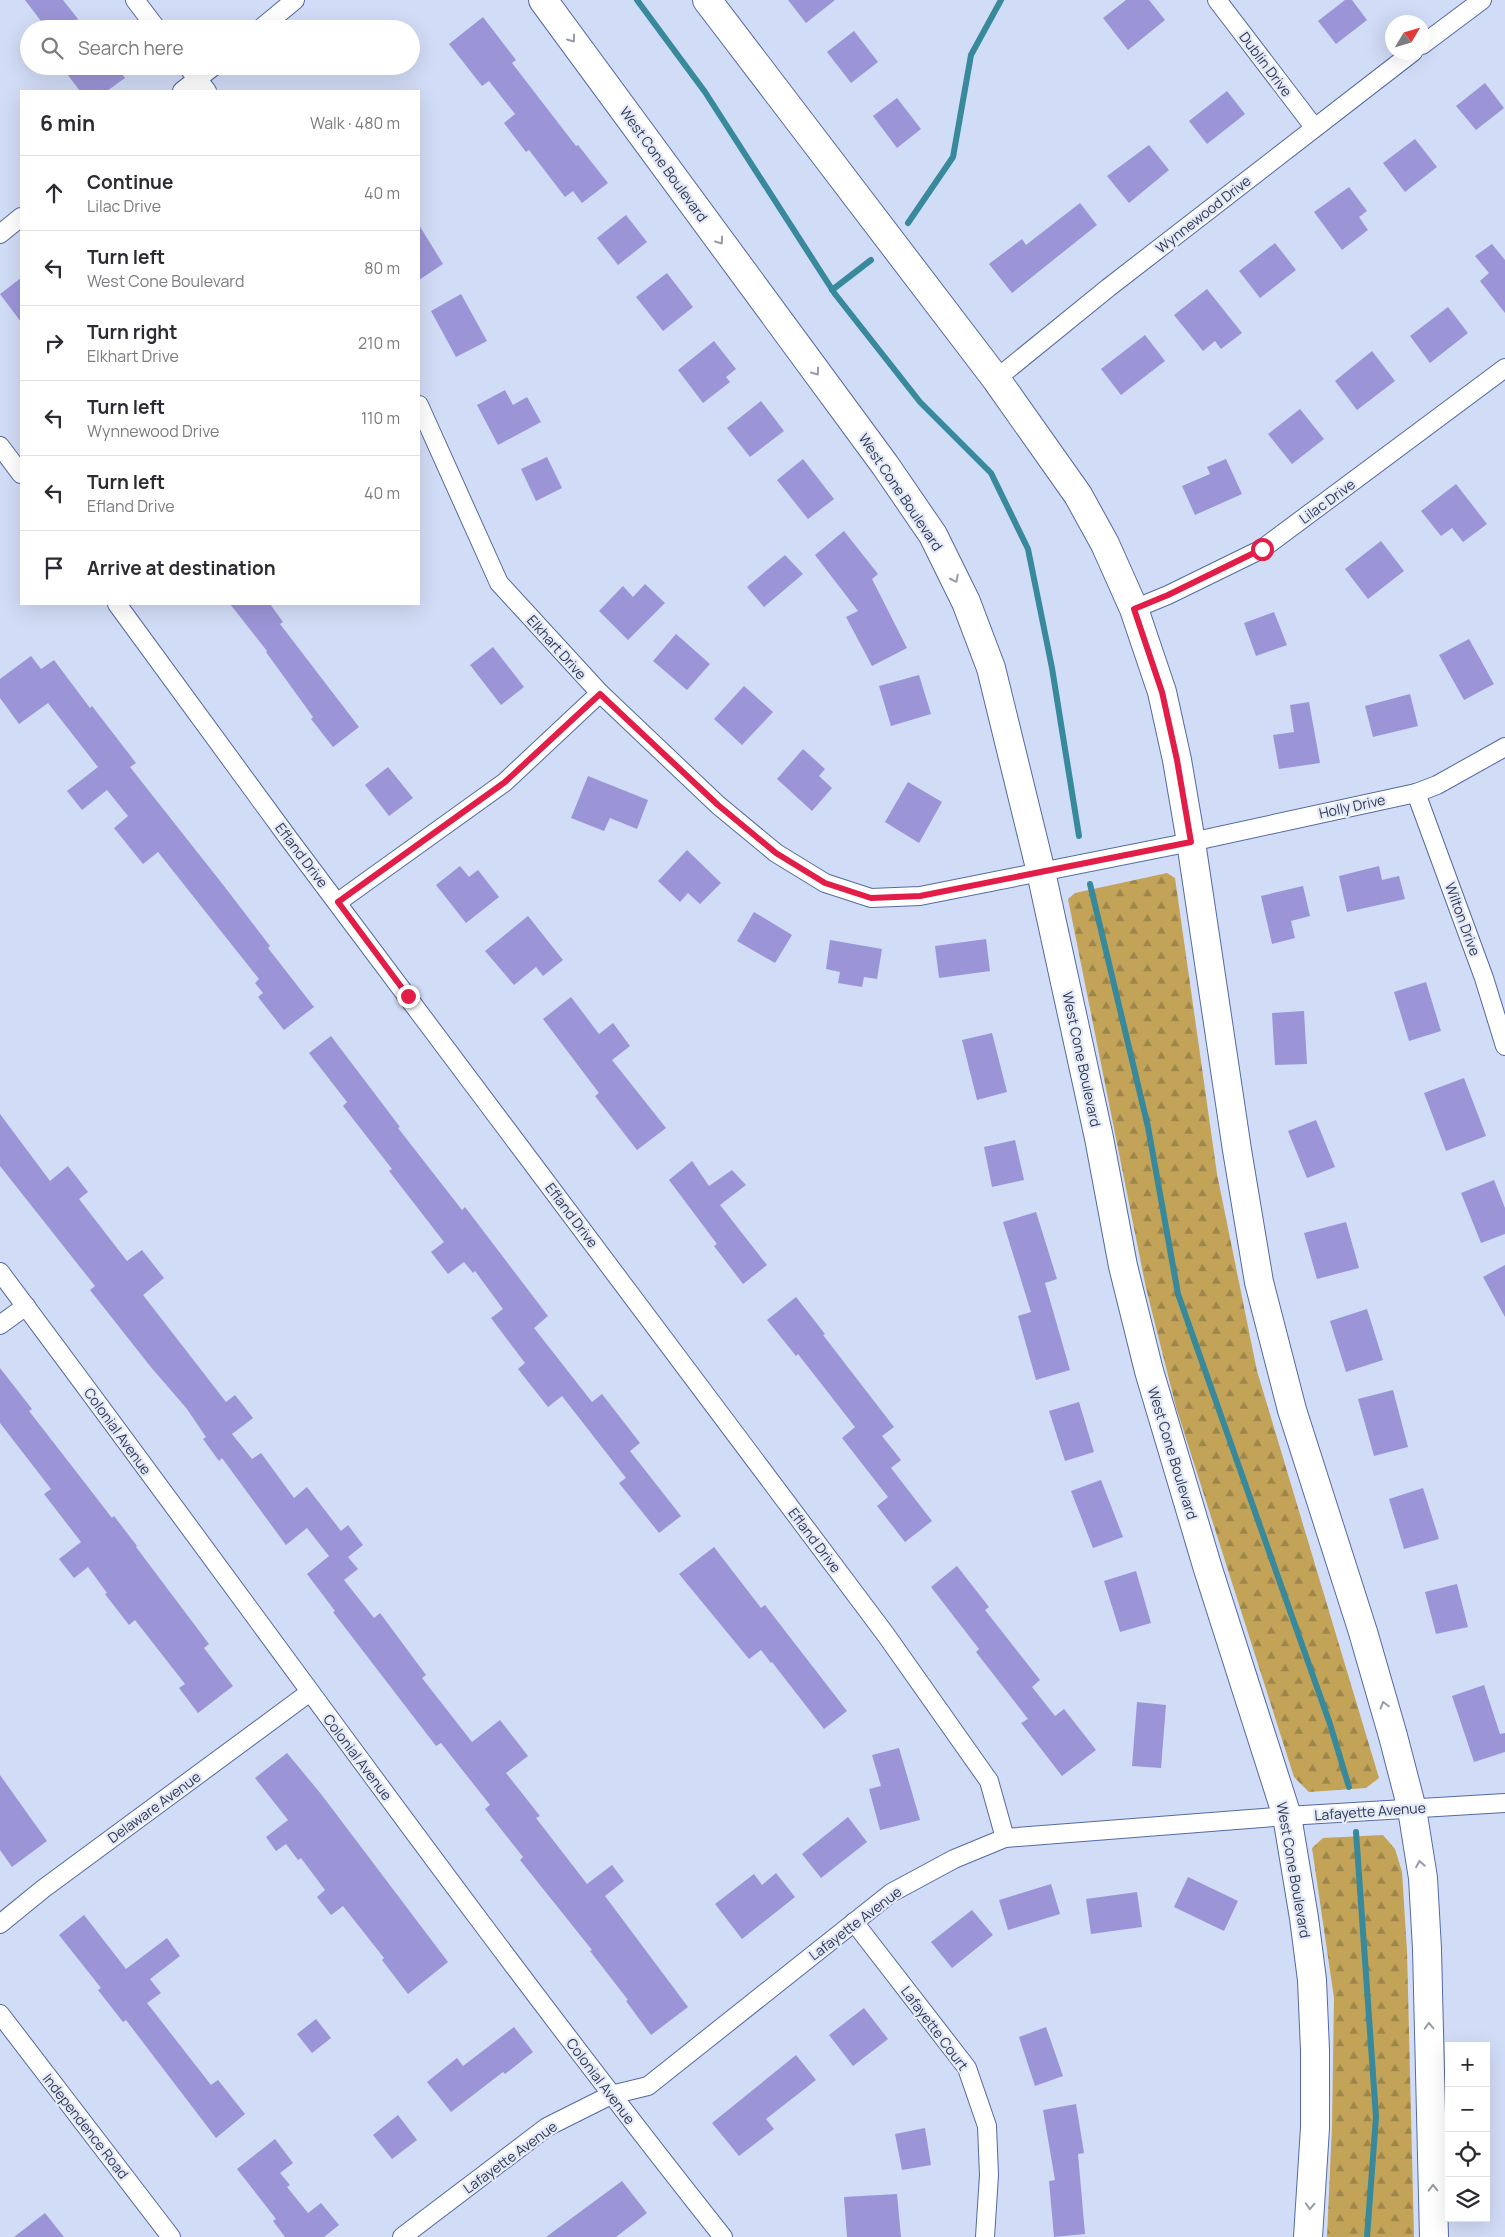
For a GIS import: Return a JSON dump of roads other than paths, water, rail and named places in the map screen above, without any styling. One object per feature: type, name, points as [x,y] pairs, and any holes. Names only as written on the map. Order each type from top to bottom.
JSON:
[{"type":"main road","name":"West Cone Boulevard","points":[[543,0],[885,465],[933,536],[966,602],[991,668],[1041,872],[1099,1138],[1124,1266],[1149,1371],[1208,1569],[1287,1816],[1312,1980],[1316,2050],[1315,2128],[1308,2237]]},
{"type":"main road","points":[[707,0],[996,379],[1078,495],[1104,544],[1134,609],[1162,692],[1177,760],[1191,842],[1235,1140],[1259,1282],[1292,1410],[1365,1641],[1412,1809],[1422,1878],[1427,1949],[1434,2237]]},
{"type":"street","points":[[135,0],[150,20]]},
{"type":"street","points":[[271,20],[295,0]]},
{"type":"street","name":"Dublin Drive","points":[[1217,0],[1314,128]]},
{"type":"street","points":[[1430,39],[1482,0]]},
{"type":"street","name":"Wynnewood Drive","points":[[996,379],[1108,288],[1403,60]]},
{"type":"street","points":[[183,90],[197,79]]},
{"type":"street","points":[[0,234],[20,218]]},
{"type":"street","name":"Lilac Drive","points":[[1134,609],[1168,595],[1262,549],[1505,368]]},
{"type":"street","name":"Elkhart Drive","points":[[420,407],[500,583],[600,694],[725,811],[776,853],[825,883],[871,898],[920,896],[1191,842]]},
{"type":"street","points":[[0,446],[20,473]]},
{"type":"street","name":"Efland Drive","points":[[118,605],[289,839],[886,1635],[989,1781],[1005,1838]]},
{"type":"street","points":[[338,902],[505,782],[600,694]]},
{"type":"street","name":"Holly Drive","points":[[1191,842],[1416,793],[1437,786],[1505,747]]},
{"type":"street","name":"Wilton Drive","points":[[1416,793],[1480,968],[1505,1046]]},
{"type":"street","name":"Colonial Avenue","points":[[0,1272],[611,2095],[723,2237]]},
{"type":"street","points":[[0,1325],[26,1306]]},
{"type":"street","name":"Delaware Avenue","points":[[0,1924],[51,1883],[310,1692]]},
{"type":"street","name":"Lafayette Avenue","points":[[402,2237],[547,2127],[611,2095],[648,2086],[891,1893],[954,1859],[1005,1838],[1287,1816],[1505,1803]]},
{"type":"street","name":"Lafayette Court","points":[[854,1922],[967,2068],[987,2126],[989,2175],[986,2237]]},
{"type":"street","name":"Independence Road","points":[[0,2014],[171,2237]]},
{"type":"waterway","points":[[637,0],[705,92],[835,294],[920,402],[991,473],[1028,549],[1052,668],[1079,836]]},
{"type":"waterway","points":[[908,223],[953,157],[971,55],[1001,0]]},
{"type":"waterway","points":[[832,290],[871,260]]},
{"type":"waterway","points":[[1090,884],[1148,1127],[1178,1294],[1330,1724],[1349,1787]]},
{"type":"waterway","points":[[1356,1832],[1376,2117],[1367,2237]]}]
